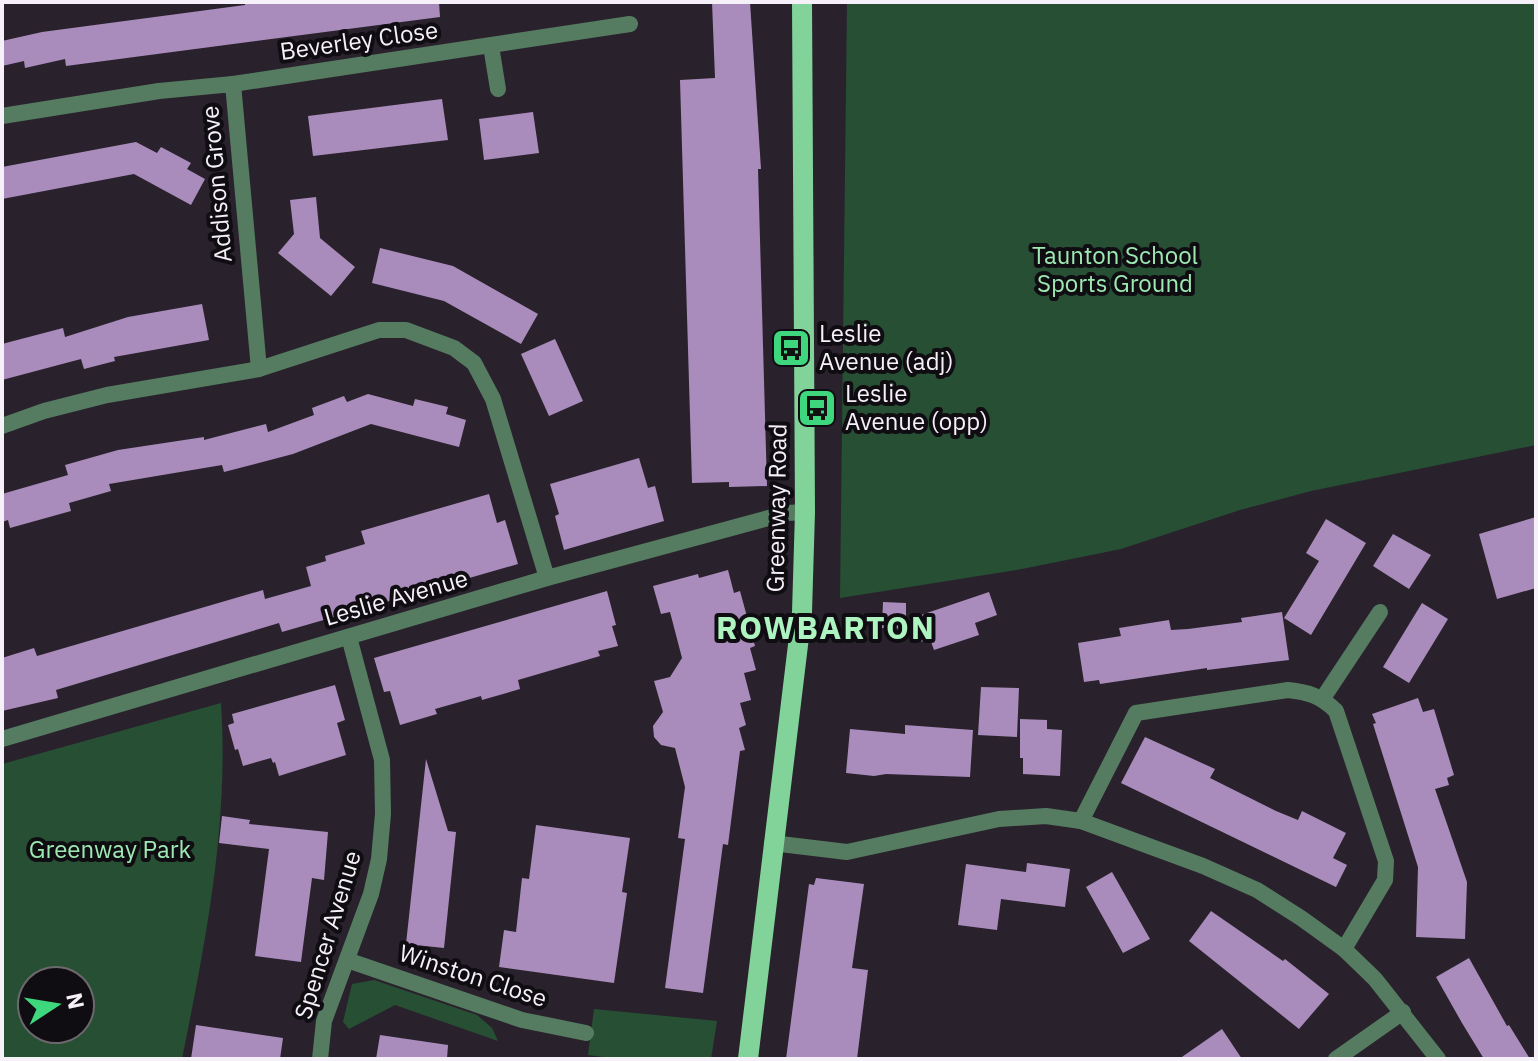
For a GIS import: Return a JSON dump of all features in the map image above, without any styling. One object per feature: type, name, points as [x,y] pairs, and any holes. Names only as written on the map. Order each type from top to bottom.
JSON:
[{"type":"main road","name":"Greenway Road","points":[[748,1059],[802,612],[805,512],[802,2]]},
{"type":"street","name":"Beverley Close","points":[[233,84],[630,24]]},
{"type":"street","points":[[491,46],[498,89]]},
{"type":"street","name":"Addison Grove","points":[[2,116],[159,91],[233,84],[259,369]]},
{"type":"street","points":[[2,426],[44,411],[107,395],[259,369],[379,330],[406,330],[454,348],[474,363],[493,399],[547,578]]},
{"type":"street","name":"Leslie Avenue","points":[[2,739],[547,578],[773,517],[805,512]]},
{"type":"street","points":[[1323,698],[1380,612]]},
{"type":"street","name":"Spencer Avenue","points":[[320,1059],[324,1021],[377,871],[383,802],[382,760],[349,637]]},
{"type":"street","points":[[1081,821],[1136,713],[1288,690],[1323,698],[1336,711],[1386,861],[1385,880],[1344,949]]},
{"type":"street","points":[[772,843],[847,852],[999,819],[1046,816],[1081,821],[1203,866],[1257,890],[1344,949],[1375,979],[1438,1059]]},
{"type":"street","name":"Winston Close","points":[[347,960],[522,1020],[586,1033]]},
{"type":"street","points":[[1336,1059],[1403,1012]]},
{"type":"green space","name":"Taunton School Sports Ground","points":[[847,2],[1536,2],[1536,445],[1311,491],[1240,510],[1121,549],[1022,569],[840,598]]},
{"type":"green space","name":"Greenway Park","points":[[221,703],[223,748],[219,837],[207,926],[182,1059],[2,1059],[2,764]]},
{"type":"green space","points":[[374,980],[477,1015],[492,1028],[498,1041],[395,1005],[349,1029],[343,1022],[352,984]]},
{"type":"green space","points":[[594,1009],[717,1021],[711,1059],[618,1059],[588,1055]]},
{"type":"building","points":[[245,2],[439,2],[440,17],[66,66],[65,59],[25,68],[24,61],[2,66],[2,41],[42,32],[245,5]]},
{"type":"building","points":[[712,2],[750,2],[761,169],[758,169],[767,486],[729,487],[729,482],[692,483],[680,80],[715,78]]},
{"type":"building","points":[[442,99],[448,140],[313,156],[308,116]]},
{"type":"building","points":[[533,112],[539,153],[484,160],[479,119]]},
{"type":"building","points":[[136,142],[157,153],[161,147],[191,163],[187,169],[205,179],[191,205],[134,174],[2,199],[2,167]]},
{"type":"building","points":[[316,197],[320,238],[355,267],[331,296],[278,253],[294,234],[290,200]]},
{"type":"building","points":[[380,248],[453,266],[538,314],[521,344],[444,301],[372,283]]},
{"type":"building","points":[[202,304],[209,340],[114,357],[115,361],[84,369],[81,359],[2,380],[2,344],[63,328],[65,337],[128,317]]},
{"type":"building","points":[[555,339],[583,401],[549,416],[521,354]]},
{"type":"building","points":[[368,394],[413,406],[415,399],[448,407],[446,414],[466,420],[459,447],[371,424],[293,454],[224,472],[222,465],[109,484],[111,491],[69,503],[71,511],[10,528],[8,520],[2,522],[2,494],[68,475],[65,465],[118,450],[204,437],[204,440],[266,424],[268,432],[314,415],[312,408],[344,396],[347,402]]},
{"type":"building","points":[[639,458],[648,488],[655,486],[664,521],[564,550],[555,516],[559,514],[550,484]]},
{"type":"building","points":[[489,494],[497,523],[505,520],[518,564],[282,632],[279,623],[56,690],[58,698],[2,711],[2,658],[34,648],[37,656],[263,590],[265,599],[311,586],[306,567],[326,561],[325,556],[365,544],[361,531]]},
{"type":"building","points":[[1536,517],[1536,588],[1497,599],[1479,534]]},
{"type":"building","points":[[1326,519],[1366,543],[1311,635],[1284,618],[1319,561],[1306,553]]},
{"type":"building","points":[[1393,534],[1431,555],[1409,589],[1373,566]]},
{"type":"building","points":[[728,570],[734,593],[740,591],[755,646],[750,648],[756,670],[744,673],[751,700],[740,703],[746,725],[739,728],[745,750],[740,751],[728,845],[723,844],[703,993],[665,988],[685,839],[678,838],[685,787],[675,748],[661,745],[654,737],[653,726],[663,712],[654,681],[670,677],[682,658],[670,612],[661,614],[653,586]]},
{"type":"building","points":[[607,591],[618,646],[598,651],[600,656],[518,680],[520,689],[435,709],[437,714],[400,725],[390,691],[384,692],[374,658]]},
{"type":"building","points":[[989,592],[997,615],[975,623],[979,635],[934,650],[930,639],[917,643],[909,619]]},
{"type":"building","points":[[883,602],[906,603],[906,629],[882,628]]},
{"type":"building","points":[[1422,603],[1448,619],[1409,683],[1383,667]]},
{"type":"building","points":[[1282,612],[1289,660],[1100,684],[1099,680],[1084,682],[1078,643],[1121,636],[1119,628],[1169,620],[1171,630],[1188,629],[1242,622],[1241,618]]},
{"type":"building","points":[[335,685],[345,720],[337,723],[346,755],[279,776],[271,758],[243,766],[228,725],[234,723],[232,714]]},
{"type":"building","points":[[981,687],[1019,688],[1017,737],[978,735]]},
{"type":"building","points":[[1418,698],[1423,712],[1434,709],[1454,775],[1447,778],[1449,785],[1435,789],[1467,882],[1465,939],[1416,937],[1418,867],[1373,724],[1376,723],[1372,714]]},
{"type":"building","points":[[1020,719],[1047,720],[1047,729],[1062,730],[1060,776],[1023,774]]},
{"type":"building","points":[[905,725],[973,730],[970,777],[846,773],[850,729],[905,734]]},
{"type":"building","points":[[1145,737],[1215,769],[1210,778],[1276,811],[1298,820],[1302,811],[1346,833],[1333,858],[1347,865],[1336,887],[1121,783]]},
{"type":"building","points":[[426,759],[448,831],[456,832],[444,948],[406,944]]},
{"type":"building","points":[[222,816],[250,820],[249,824],[328,832],[324,880],[312,878],[301,962],[255,956],[269,849],[219,843]]},
{"type":"building","points":[[536,825],[630,838],[622,892],[627,893],[614,983],[499,967],[504,930],[516,932],[522,878],[529,879]]},
{"type":"building","points":[[1027,863],[1070,869],[1065,907],[1001,899],[997,930],[958,925],[966,864],[1026,872]]},
{"type":"building","points":[[1112,872],[1150,939],[1123,953],[1086,887]]},
{"type":"building","points":[[816,878],[864,884],[852,968],[868,970],[857,1059],[786,1059],[809,884],[814,885]]},
{"type":"building","points":[[1211,911],[1283,961],[1285,959],[1329,994],[1299,1029],[1189,941]]},
{"type":"building","points":[[1469,958],[1507,1026],[1530,1059],[1484,1059],[1462,1023],[1436,977]]},
{"type":"building","points":[[196,1025],[283,1038],[280,1059],[191,1059]]},
{"type":"building","points":[[1222,1029],[1242,1059],[1179,1059]]},
{"type":"building","points":[[380,1035],[448,1045],[447,1059],[376,1059]]},
{"type":"place","name":"Leslie Avenue (adj)","points":[[791,348]]},
{"type":"place","name":"Leslie Avenue (opp)","points":[[817,408]]},
{"type":"district","name":"ROWBARTON","points":[[826,628]]}]
